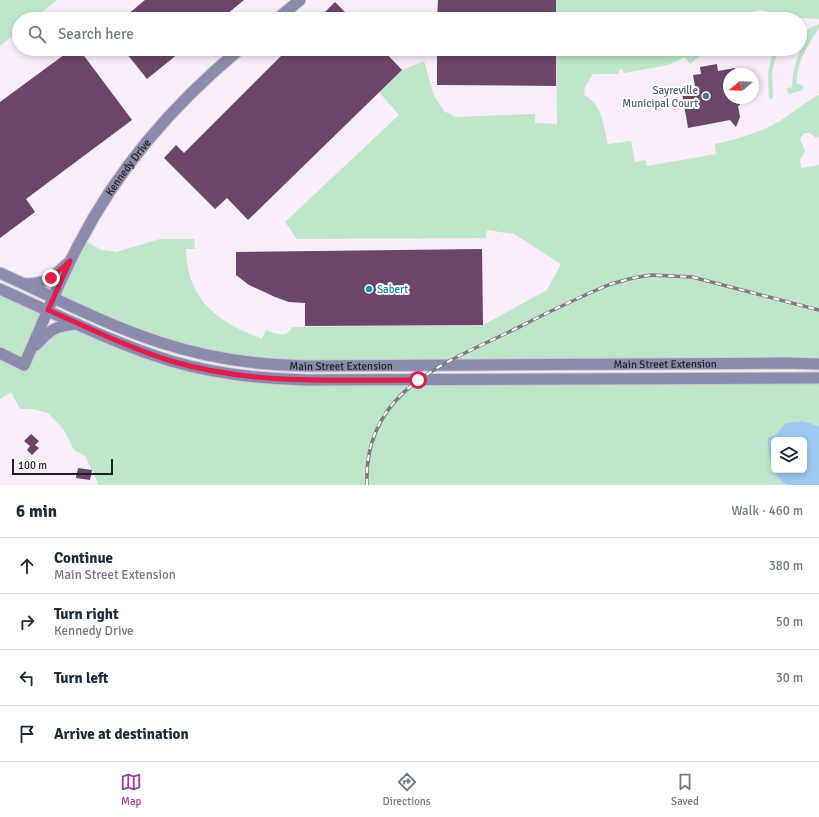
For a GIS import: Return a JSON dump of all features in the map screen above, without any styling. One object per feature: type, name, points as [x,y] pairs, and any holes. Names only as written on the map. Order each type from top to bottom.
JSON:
[{"type":"main road","points":[[285,12],[300,0]]},
{"type":"main road","name":"Kennedy Drive","points":[[0,353],[24,365],[78,244],[98,209],[120,176],[162,123],[194,90],[232,56]]},
{"type":"main road","points":[[24,284],[46,281],[70,261]]},
{"type":"main road","name":"Main Street Extension","points":[[0,273],[114,325],[160,342],[220,358],[268,364],[306,366],[819,364]]},
{"type":"main road","name":"Main Street Extension","points":[[0,289],[123,343],[172,361],[231,374],[307,380],[819,378]]},
{"type":"main road","points":[[31,349],[54,328],[78,324]]},
{"type":"green space","points":[[0,0],[57,0],[42,12],[12,12],[12,37],[0,46]]},
{"type":"green space","points":[[556,0],[819,0],[819,19],[807,18],[807,12],[769,12],[762,10],[753,12],[556,12]]},
{"type":"green space","points":[[819,24],[819,28],[807,48],[807,30]]},
{"type":"green space","points":[[556,56],[700,56],[690,64],[685,57],[668,65],[624,73],[621,68],[618,74],[593,74],[585,87],[584,95],[595,104],[599,110],[608,144],[631,141],[635,162],[645,160],[647,166],[716,154],[715,144],[740,138],[764,129],[780,121],[819,95],[819,136],[816,138],[810,133],[804,133],[800,139],[805,151],[800,160],[801,168],[819,165],[819,364],[306,366],[208,355],[54,298],[81,239],[102,250],[116,252],[160,239],[194,239],[195,249],[186,249],[192,283],[199,296],[219,317],[232,325],[262,339],[266,330],[277,334],[284,334],[290,331],[292,327],[483,325],[547,290],[561,264],[514,234],[487,230],[486,238],[297,239],[285,222],[399,115],[379,92],[402,70],[424,61],[434,96],[444,111],[455,117],[535,114],[535,123],[557,124]]},
{"type":"green space","points":[[772,56],[776,56],[772,72],[773,98],[769,99],[768,74]]},
{"type":"green space","points":[[798,56],[803,56],[798,68],[797,76],[797,84],[803,85],[803,89],[789,94],[786,89],[792,87],[796,61]]},
{"type":"green space","points":[[0,289],[48,310],[32,347],[65,325],[231,374],[819,378],[819,426],[803,421],[786,423],[777,433],[772,435],[771,473],[775,473],[778,478],[788,485],[98,485],[85,456],[74,450],[64,430],[48,413],[33,409],[20,409],[11,392],[0,399]]},
{"type":"water","points":[[803,421],[819,426],[819,485],[788,485],[777,477],[775,473],[807,473],[807,437],[771,437],[771,464],[768,438],[777,433],[786,423]]},
{"type":"building","points":[[145,0],[244,0],[229,12],[130,12]]},
{"type":"building","points":[[438,0],[556,0],[556,12],[437,12]]},
{"type":"building","points":[[335,2],[345,12],[325,12]]},
{"type":"building","points":[[62,56],[84,56],[132,120],[26,199],[35,212],[0,238],[0,102]]},
{"type":"building","points":[[129,56],[175,56],[147,79]]},
{"type":"building","points":[[281,56],[389,56],[402,70],[248,220],[227,198],[215,209],[164,158],[176,145],[184,153]]},
{"type":"building","points":[[437,56],[556,56],[556,86],[437,85]]},
{"type":"building","name":"Sayreville Municipal Court","points":[[717,64],[718,71],[723,70],[723,104],[740,104],[738,106],[740,117],[736,127],[730,120],[688,128],[682,93],[696,91],[693,75],[701,74],[700,67]]},
{"type":"building","name":"Sabert","points":[[482,249],[483,325],[305,326],[305,303],[289,302],[275,297],[249,285],[236,275],[236,252]]},
{"type":"building","points":[[31,434],[39,441],[35,445],[39,448],[32,455],[27,450],[30,446],[24,441]]},
{"type":"building","points":[[78,468],[92,470],[90,480],[76,478]]},
{"type":"railway","points":[[367,485],[369,453],[378,427],[392,405],[411,386],[457,357],[572,301],[611,284],[651,275],[692,277],[819,310]]},
{"type":"place","name":"Sayreville Municipal Court","points":[[706,96]]},
{"type":"place","name":"Sabert","points":[[369,289]]},
{"type":"route","points":[[51,278],[70,261],[48,310],[110,338],[172,361],[208,370],[268,378],[307,380],[418,380]]}]
